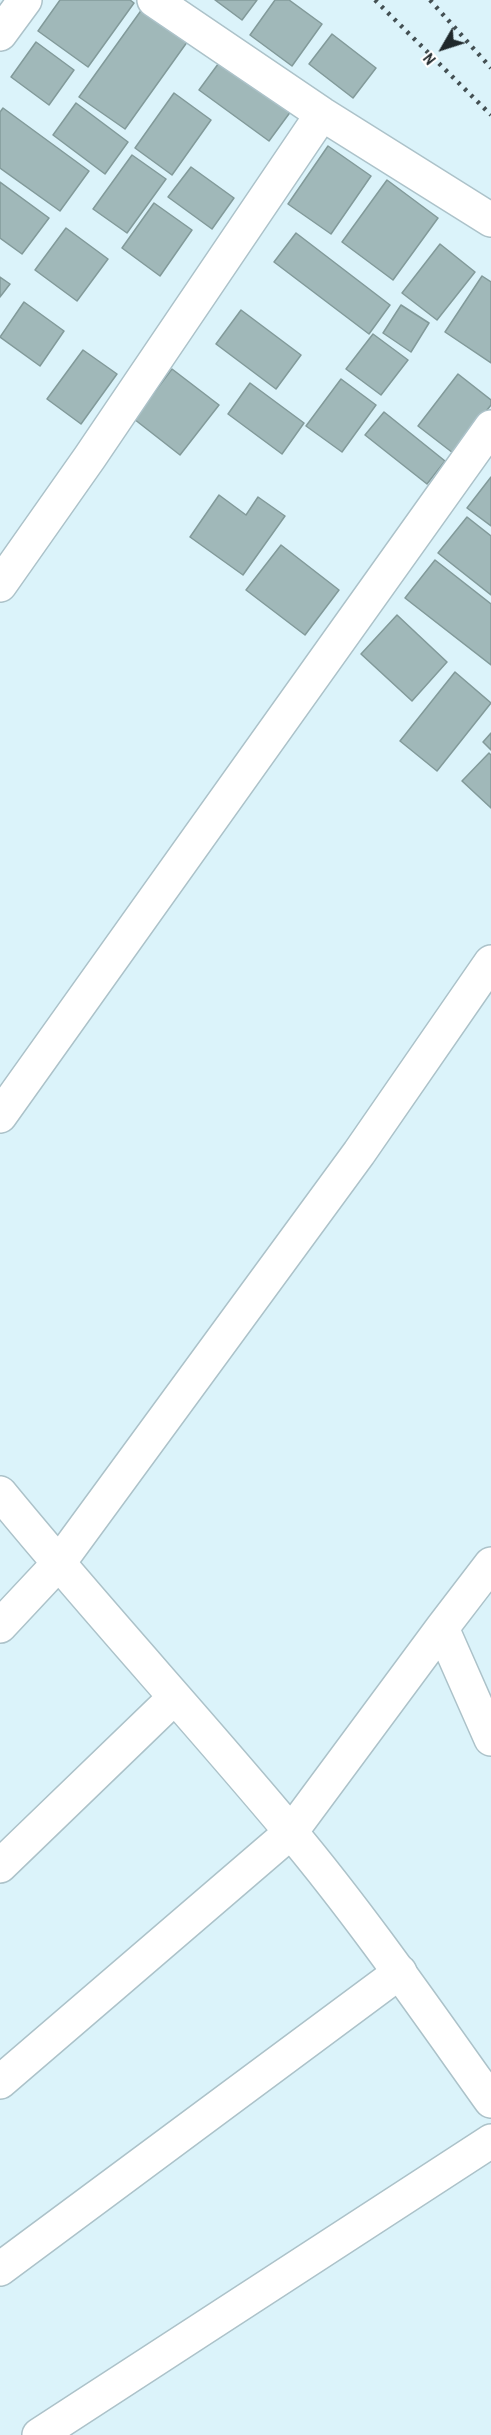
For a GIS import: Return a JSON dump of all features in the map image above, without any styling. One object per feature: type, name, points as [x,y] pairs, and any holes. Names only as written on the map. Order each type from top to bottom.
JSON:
[{"type":"street","points":[[0,34],[25,0]]},
{"type":"street","points":[[154,0],[322,114],[491,220]]},
{"type":"street","points":[[0,585],[90,457],[322,114]]},
{"type":"street","points":[[0,1116],[491,427]]},
{"type":"street","points":[[0,1626],[58,1564],[359,1153],[491,962]]},
{"type":"street","points":[[0,1493],[58,1564],[291,1832],[400,1972],[491,2101]]},
{"type":"street","points":[[0,2082],[291,1832],[491,1564]]},
{"type":"street","points":[[442,1628],[491,1738]]},
{"type":"street","points":[[0,1866],[174,1698]]},
{"type":"street","points":[[0,2269],[400,1972]]},
{"type":"street","points":[[39,2435],[491,2141]]},
{"type":"building","points":[[60,0],[130,0],[134,3],[88,67],[38,31]]},
{"type":"building","points":[[215,0],[257,0],[242,20]]},
{"type":"building","points":[[275,0],[289,0],[322,24],[292,66],[250,35]]},
{"type":"building","points":[[145,5],[190,38],[125,129],[79,97]]},
{"type":"building","points":[[332,34],[376,68],[353,98],[309,64]]},
{"type":"building","points":[[36,42],[74,70],[49,105],[11,77]]},
{"type":"building","points":[[224,56],[294,107],[269,141],[199,90]]},
{"type":"building","points":[[174,93],[211,120],[172,175],[135,148]]},
{"type":"building","points":[[76,103],[128,142],[105,174],[53,135]]},
{"type":"building","points":[[3,108],[89,171],[60,211],[0,168],[0,112]]},
{"type":"building","points":[[328,146],[371,176],[331,234],[288,204]]},
{"type":"building","points":[[132,155],[166,179],[127,233],[93,209]]},
{"type":"building","points":[[191,167],[234,198],[212,229],[168,197]]},
{"type":"building","points":[[387,180],[438,218],[393,280],[342,242]]},
{"type":"building","points":[[0,182],[49,218],[22,254],[0,238]]},
{"type":"building","points":[[154,203],[192,230],[160,276],[122,248]]},
{"type":"building","points":[[66,228],[108,259],[77,301],[35,270]]},
{"type":"building","points":[[296,233],[390,305],[369,334],[274,262]]},
{"type":"building","points":[[440,244],[475,272],[437,320],[402,293]]},
{"type":"building","points":[[482,276],[491,282],[491,363],[445,332]]},
{"type":"building","points":[[0,277],[10,284],[0,297]]},
{"type":"building","points":[[24,302],[64,331],[40,366],[0,337]]},
{"type":"building","points":[[401,305],[429,323],[411,352],[383,333]]},
{"type":"building","points":[[241,310],[301,355],[276,389],[216,344]]},
{"type":"building","points":[[373,334],[408,360],[381,395],[346,369]]},
{"type":"building","points":[[83,350],[117,374],[81,424],[47,399]]},
{"type":"building","points":[[172,369],[219,405],[180,455],[134,419]]},
{"type":"building","points":[[458,374],[491,400],[491,405],[453,453],[418,426]]},
{"type":"building","points":[[341,379],[376,405],[342,452],[306,426]]},
{"type":"building","points":[[250,383],[304,423],[282,454],[228,414]]},
{"type":"building","points":[[384,412],[445,461],[427,484],[365,435]]},
{"type":"building","points":[[491,477],[491,526],[467,508]]},
{"type":"building","points":[[219,495],[246,515],[258,497],[285,516],[243,575],[190,537]]},
{"type":"building","points":[[467,517],[491,536],[491,595],[438,553]]},
{"type":"building","points":[[281,545],[339,590],[305,635],[246,590]]},
{"type":"building","points":[[435,560],[491,604],[491,665],[405,598]]},
{"type":"building","points":[[397,615],[447,662],[412,701],[361,654]]},
{"type":"building","points":[[455,672],[491,703],[437,771],[400,741]]},
{"type":"building","points":[[491,733],[491,750],[483,742]]},
{"type":"building","points":[[489,753],[491,755],[491,808],[462,781]]},
{"type":"railway","points":[[375,0],[491,115]]},
{"type":"railway","points":[[430,0],[491,68]]}]
